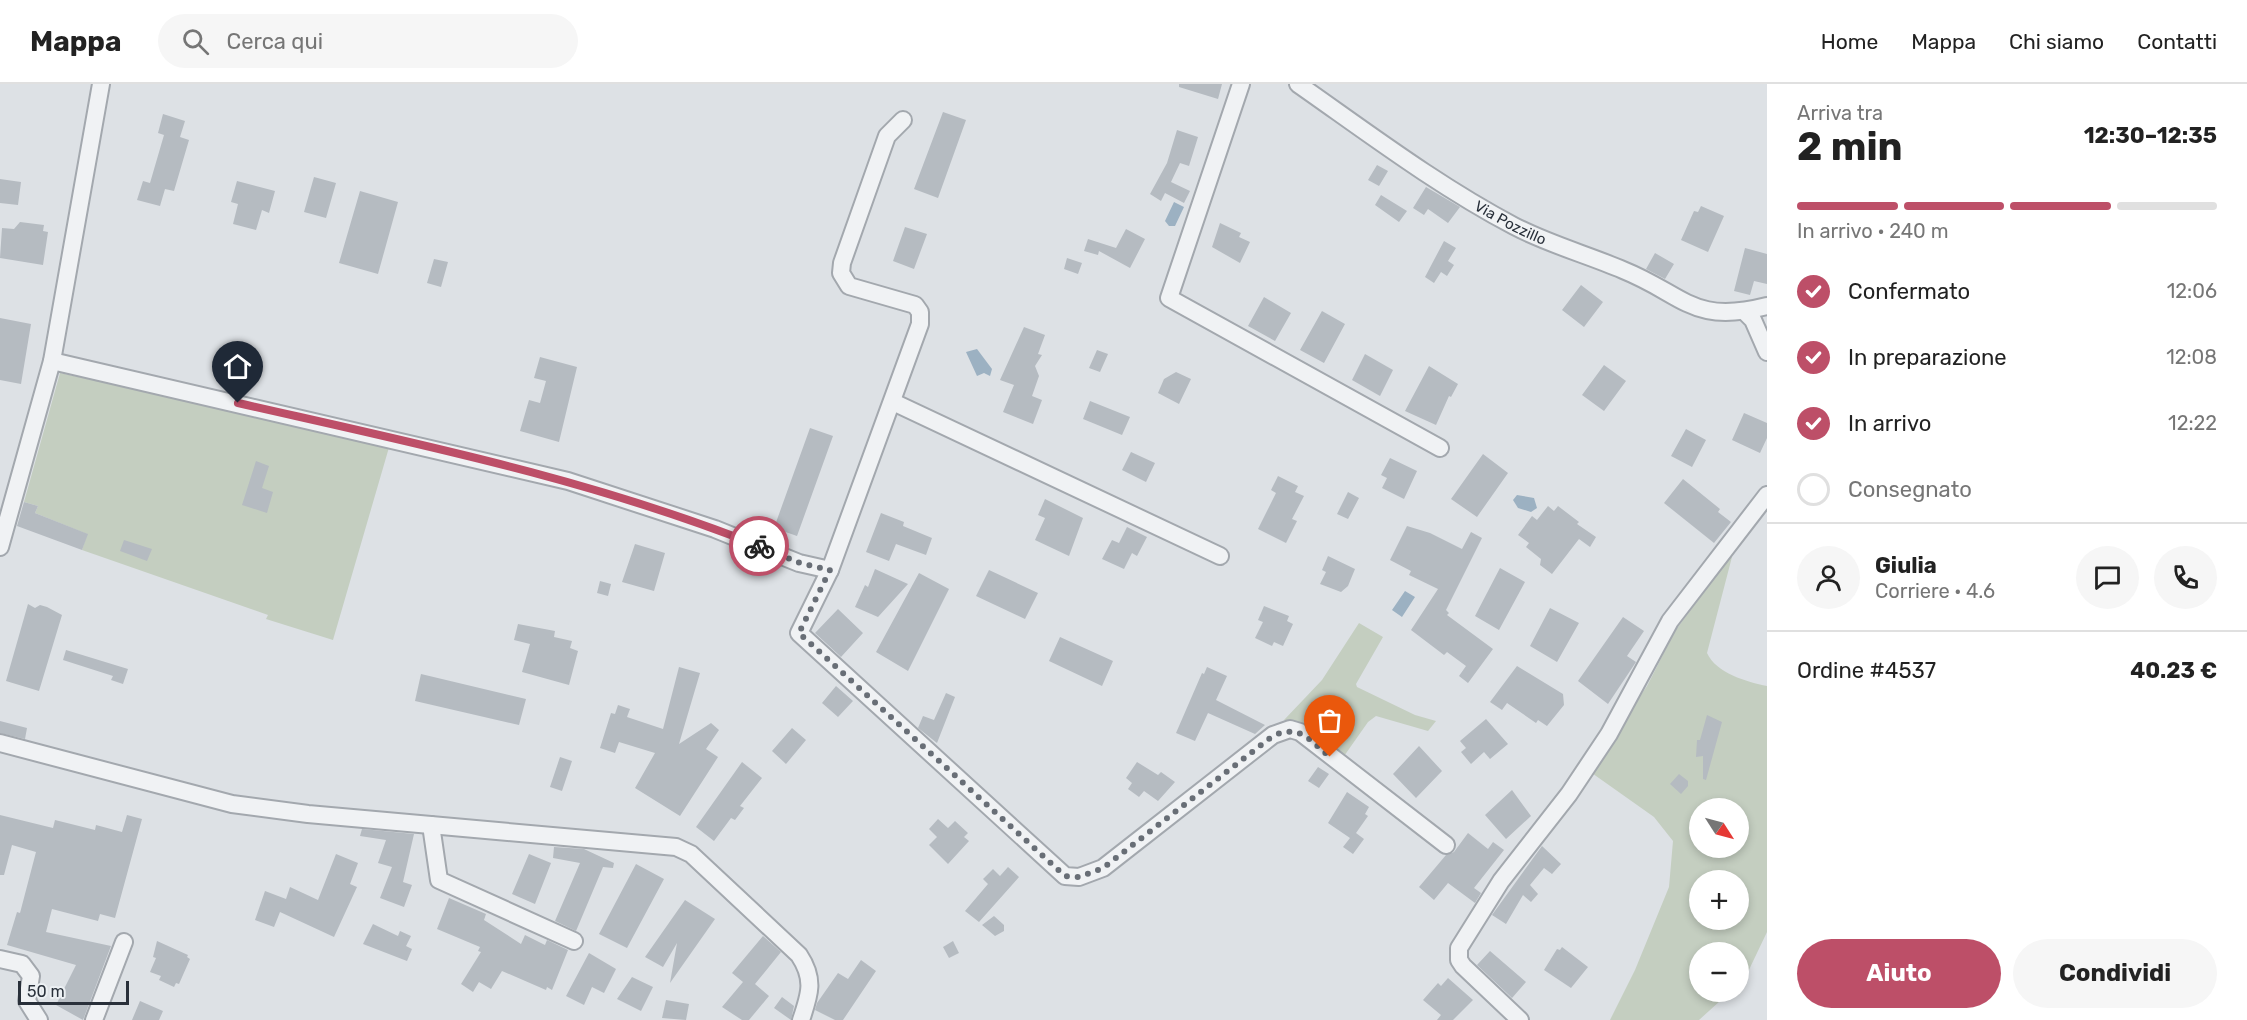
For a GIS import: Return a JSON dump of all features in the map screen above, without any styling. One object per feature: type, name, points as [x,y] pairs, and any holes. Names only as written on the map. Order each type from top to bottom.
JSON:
[{"type":"street","points":[[0,547],[52,361],[101,84]]},
{"type":"street","points":[[1241,84],[1169,298],[1440,447]]},
{"type":"street","name":"Via Pozzillo","points":[[1298,84],[1438,182],[1516,227],[1627,271],[1690,306],[1725,314],[1767,306]]},
{"type":"street","points":[[903,120],[887,136],[842,263],[841,273],[843,281],[849,286],[906,300],[915,305],[920,312],[920,324],[830,570],[799,633],[1065,876],[1079,877],[1103,868],[1274,735],[1290,729],[1300,732],[1446,845]]},
{"type":"street","points":[[1745,312],[1753,320],[1767,352]]},
{"type":"street","points":[[52,361],[568,481],[705,525],[800,563],[830,570]]},
{"type":"street","points":[[893,402],[1220,556]]},
{"type":"street","points":[[1520,1020],[1463,966],[1459,960],[1459,948],[1501,881],[1569,794],[1609,734],[1670,621],[1767,495]]},
{"type":"street","points":[[0,743],[232,804],[309,814],[676,847],[691,854],[800,955],[809,970],[810,986],[801,1020]]},
{"type":"street","points":[[431,825],[439,880],[574,941]]},
{"type":"street","points":[[94,1020],[124,942]]},
{"type":"street","points":[[0,959],[22,964],[31,976],[27,1001],[39,1020]]},
{"type":"green space","points":[[60,373],[390,444],[333,640],[266,619],[268,615],[82,550],[87,534],[35,513],[38,506],[24,502]]},
{"type":"green space","points":[[1733,553],[1707,653],[1717,666],[1725,671],[1750,682],[1767,686],[1767,932],[1749,970],[1749,942],[1689,942],[1689,1002],[1719,1002],[1699,1020],[1610,1020],[1635,970],[1669,887],[1673,841],[1654,817],[1589,771],[1647,686],[1675,631]]},
{"type":"green space","points":[[1359,623],[1383,637],[1356,684],[1357,687],[1415,715],[1436,721],[1428,731],[1376,716],[1368,722],[1342,759],[1304,728],[1284,720],[1322,680]]},
{"type":"water","points":[[1174,202],[1184,207],[1175,226],[1169,226],[1165,221]]},
{"type":"water","points":[[977,349],[992,369],[990,376],[984,373],[977,376],[966,352]]},
{"type":"water","points":[[1517,495],[1534,498],[1537,508],[1531,512],[1518,508],[1513,500]]},
{"type":"water","points":[[1405,591],[1415,597],[1402,617],[1392,610]]},
{"type":"building","points":[[1179,84],[1222,84],[1218,99],[1179,87]]},
{"type":"building","points":[[943,112],[966,120],[938,198],[914,189]]},
{"type":"building","points":[[163,114],[185,121],[180,137],[189,140],[174,191],[165,189],[160,206],[137,200],[143,181],[150,183],[164,135],[158,133]]},
{"type":"building","points":[[1177,130],[1198,137],[1189,166],[1180,163],[1171,182],[1190,191],[1184,203],[1165,193],[1161,201],[1150,194],[1167,163]]},
{"type":"building","points":[[1377,165],[1388,171],[1379,186],[1368,180]]},
{"type":"building","points":[[314,177],[336,183],[326,218],[304,212]]},
{"type":"building","points":[[0,179],[21,182],[18,205],[0,203]]},
{"type":"building","points":[[237,181],[275,191],[269,213],[262,210],[256,230],[233,224],[238,204],[231,202]]},
{"type":"building","points":[[1426,187],[1460,207],[1448,223],[1428,209],[1424,215],[1413,208]]},
{"type":"building","points":[[360,191],[398,202],[378,274],[339,263]]},
{"type":"building","points":[[1381,195],[1407,211],[1399,222],[1375,205]]},
{"type":"building","points":[[1701,206],[1724,216],[1708,252],[1681,240],[1694,211],[1698,212]]},
{"type":"building","points":[[20,222],[44,225],[43,231],[48,232],[43,265],[0,258],[2,228],[14,229]]},
{"type":"building","points":[[1220,223],[1241,233],[1239,237],[1250,242],[1240,263],[1212,247]]},
{"type":"building","points":[[905,227],[927,234],[914,269],[893,261]]},
{"type":"building","points":[[1126,229],[1145,239],[1130,268],[1099,251],[1098,255],[1084,251],[1088,239],[1116,248]]},
{"type":"building","points":[[1444,241],[1456,248],[1448,261],[1454,265],[1447,276],[1441,272],[1434,283],[1425,277]]},
{"type":"building","points":[[1745,248],[1767,254],[1767,284],[1754,281],[1750,295],[1734,291]]},
{"type":"building","points":[[1655,253],[1674,264],[1665,279],[1646,269]]},
{"type":"building","points":[[1067,258],[1082,263],[1078,274],[1064,269]]},
{"type":"building","points":[[434,259],[448,262],[441,287],[427,283]]},
{"type":"building","points":[[1581,285],[1603,302],[1584,327],[1562,310]]},
{"type":"building","points":[[1264,297],[1291,313],[1275,341],[1248,326]]},
{"type":"building","points":[[1322,311],[1345,324],[1324,363],[1300,350]]},
{"type":"building","points":[[0,318],[31,324],[21,384],[0,380]]},
{"type":"building","points":[[1024,327],[1045,335],[1038,354],[1042,355],[1035,366],[1039,376],[1032,396],[1042,400],[1033,424],[1003,412],[1014,385],[1000,380]]},
{"type":"building","points":[[1097,350],[1108,354],[1100,372],[1089,368]]},
{"type":"building","points":[[1365,354],[1393,370],[1380,396],[1352,380]]},
{"type":"building","points":[[540,357],[577,367],[559,442],[520,431],[529,400],[540,403],[546,381],[534,378]]},
{"type":"building","points":[[1604,365],[1626,381],[1604,411],[1582,395]]},
{"type":"building","points":[[1429,366],[1458,384],[1451,397],[1449,396],[1436,425],[1405,411]]},
{"type":"building","points":[[1176,372],[1191,379],[1179,404],[1158,393],[1164,379]]},
{"type":"building","points":[[1090,401],[1130,417],[1122,435],[1083,419]]},
{"type":"building","points":[[1744,413],[1767,423],[1767,438],[1760,453],[1732,440]]},
{"type":"building","points":[[810,428],[833,436],[797,536],[774,528]]},
{"type":"building","points":[[1686,429],[1706,440],[1692,467],[1671,456]]},
{"type":"building","points":[[1131,452],[1155,463],[1146,482],[1122,470]]},
{"type":"building","points":[[1483,454],[1508,473],[1477,517],[1451,499]]},
{"type":"building","points":[[1390,458],[1417,471],[1404,499],[1382,488],[1387,478],[1381,475]]},
{"type":"building","points":[[256,461],[269,466],[262,488],[273,492],[267,513],[242,505]]},
{"type":"building","points":[[1278,476],[1298,486],[1295,492],[1304,496],[1292,519],[1297,521],[1286,543],[1258,529],[1276,493],[1271,490]]},
{"type":"building","points":[[1683,479],[1720,509],[1718,512],[1731,522],[1714,543],[1664,503]]},
{"type":"building","points":[[1348,492],[1359,498],[1348,519],[1337,514]]},
{"type":"building","points":[[1045,499],[1083,518],[1069,556],[1035,540],[1045,518],[1038,515]]},
{"type":"building","points":[[24,502],[38,506],[35,513],[88,534],[82,550],[17,526]]},
{"type":"building","points":[[1548,506],[1554,511],[1558,506],[1579,522],[1577,524],[1596,537],[1590,547],[1579,539],[1552,574],[1540,565],[1541,559],[1526,547],[1529,543],[1518,535],[1532,516],[1537,520]]},
{"type":"building","points":[[881,513],[904,522],[903,526],[932,538],[926,555],[896,544],[889,561],[866,552]]},
{"type":"building","points":[[1407,526],[1430,533],[1462,549],[1471,532],[1482,538],[1446,610],[1449,613],[1447,615],[1493,649],[1468,683],[1459,676],[1466,666],[1447,652],[1444,655],[1411,630],[1438,589],[1409,575],[1411,571],[1390,560]]},
{"type":"building","points":[[1127,527],[1147,537],[1137,556],[1132,553],[1124,569],[1102,559],[1112,540],[1119,543]]},
{"type":"building","points":[[124,540],[152,549],[147,561],[120,551]]},
{"type":"building","points":[[635,544],[665,553],[654,591],[622,582]]},
{"type":"building","points":[[1328,556],[1355,569],[1348,586],[1341,592],[1320,584],[1326,572],[1322,570]]},
{"type":"building","points":[[1500,568],[1525,582],[1499,630],[1475,616]]},
{"type":"building","points":[[875,569],[908,584],[878,617],[855,607],[865,585],[868,587]]},
{"type":"building","points":[[989,570],[1038,593],[1025,619],[976,596]]},
{"type":"building","points":[[919,573],[949,589],[908,671],[876,652]]},
{"type":"building","points":[[600,581],[611,584],[608,596],[597,593]]},
{"type":"building","points":[[28,604],[35,608],[40,605],[47,607],[62,615],[39,691],[6,681]]},
{"type":"building","points":[[1264,606],[1289,616],[1287,621],[1293,624],[1283,646],[1274,642],[1272,646],[1255,638],[1263,622],[1258,620]]},
{"type":"building","points":[[1550,608],[1579,623],[1557,662],[1530,646]]},
{"type":"building","points":[[838,609],[863,633],[841,657],[815,633]]},
{"type":"building","points":[[1623,617],[1644,631],[1627,656],[1636,662],[1608,704],[1578,681]]},
{"type":"building","points":[[518,624],[555,631],[554,637],[572,641],[570,648],[578,651],[569,685],[522,672],[530,644],[514,640]]},
{"type":"building","points":[[1060,637],[1113,661],[1102,686],[1049,661]]},
{"type":"building","points":[[66,650],[128,669],[123,684],[111,680],[113,676],[63,660]]},
{"type":"building","points":[[1517,666],[1563,694],[1564,705],[1547,726],[1538,720],[1536,723],[1507,703],[1502,710],[1490,702]]},
{"type":"building","points":[[679,667],[700,673],[679,744],[711,723],[719,730],[706,749],[718,757],[680,816],[635,788],[655,753],[619,742],[615,753],[600,748],[611,713],[615,714],[618,705],[630,709],[627,717],[663,729]]},
{"type":"building","points":[[1207,667],[1227,676],[1216,700],[1265,725],[1255,734],[1208,713],[1195,741],[1176,733],[1202,673],[1204,674]]},
{"type":"building","points":[[421,674],[526,699],[519,725],[415,701]]},
{"type":"building","points":[[836,686],[853,701],[838,717],[822,703]]},
{"type":"building","points":[[946,693],[955,697],[937,743],[918,728],[923,716],[934,720]]},
{"type":"building","points":[[1707,715],[1722,722],[1706,780],[1703,779],[1703,756],[1696,757],[1697,740],[1700,740]]},
{"type":"building","points":[[1486,719],[1508,744],[1490,759],[1484,752],[1471,764],[1461,752],[1466,748],[1460,741]]},
{"type":"building","points":[[0,721],[27,728],[25,739],[0,733]]},
{"type":"building","points":[[792,728],[806,740],[786,764],[772,751]]},
{"type":"building","points":[[1419,746],[1442,771],[1416,798],[1393,774]]},
{"type":"building","points":[[560,757],[572,761],[562,791],[550,787]]},
{"type":"building","points":[[742,762],[762,778],[740,806],[744,808],[735,820],[731,818],[714,841],[696,827]]},
{"type":"building","points":[[1137,762],[1158,775],[1161,772],[1175,782],[1158,801],[1144,791],[1139,797],[1128,789],[1132,783],[1126,778]]},
{"type":"building","points":[[1318,767],[1329,774],[1319,788],[1308,781]]},
{"type":"building","points":[[1679,774],[1688,781],[1688,786],[1681,794],[1670,784]]},
{"type":"building","points":[[1512,790],[1531,816],[1506,839],[1485,815]]},
{"type":"building","points":[[1347,792],[1369,807],[1365,814],[1368,816],[1356,833],[1364,839],[1353,854],[1343,847],[1350,838],[1328,823]]},
{"type":"building","points":[[0,815],[53,828],[55,820],[95,830],[96,825],[122,832],[127,815],[142,819],[115,918],[100,914],[98,921],[52,909],[46,932],[111,946],[83,1020],[56,1005],[76,965],[7,945],[17,912],[20,913],[36,852],[12,845],[4,875],[0,875]]},
{"type":"building","points":[[938,819],[948,828],[955,821],[968,833],[964,837],[969,841],[948,864],[929,845],[937,837],[929,829]]},
{"type":"building","points":[[362,829],[414,834],[403,882],[412,885],[404,907],[380,898],[392,867],[378,863],[386,840],[360,836]]},
{"type":"building","points":[[1468,833],[1488,849],[1493,842],[1504,850],[1474,888],[1481,893],[1475,903],[1448,883],[1434,900],[1419,887],[1446,855],[1454,852]]},
{"type":"building","points":[[1542,846],[1561,864],[1552,874],[1544,868],[1530,885],[1538,894],[1531,902],[1523,895],[1506,924],[1492,915]]},
{"type":"building","points":[[554,847],[584,849],[614,863],[613,868],[603,867],[576,931],[555,921],[580,863],[553,858]]},
{"type":"building","points":[[336,854],[358,863],[350,884],[357,887],[334,937],[280,912],[274,927],[255,920],[265,891],[286,899],[290,887],[318,900]]},
{"type":"building","points":[[529,854],[551,863],[535,904],[512,894]]},
{"type":"building","points":[[636,864],[664,879],[627,948],[599,934]]},
{"type":"building","points":[[1008,867],[1019,877],[979,922],[965,911],[988,884],[983,879],[993,869],[1000,876]]},
{"type":"building","points":[[449,898],[486,914],[484,920],[521,944],[525,935],[545,945],[547,940],[568,950],[552,990],[547,987],[546,990],[502,971],[491,989],[479,982],[473,992],[461,984],[481,952],[478,951],[480,947],[437,929]]},
{"type":"building","points":[[685,900],[715,919],[670,983],[677,943],[663,967],[645,957]]},
{"type":"building","points":[[994,916],[1004,925],[1004,931],[995,936],[982,925]]},
{"type":"building","points":[[373,924],[398,936],[400,931],[411,936],[406,946],[412,949],[407,961],[363,944]]},
{"type":"building","points":[[763,936],[781,952],[755,984],[769,996],[749,1020],[742,1020],[722,1007],[743,982],[732,973]]},
{"type":"building","points":[[157,941],[188,955],[190,959],[179,984],[176,983],[174,987],[159,980],[161,976],[150,972],[156,958],[153,957]]},
{"type":"building","points":[[953,941],[959,953],[949,958],[943,947]]},
{"type":"building","points":[[1562,947],[1588,967],[1571,988],[1544,970],[1557,949],[1560,950]]},
{"type":"building","points":[[1490,951],[1526,982],[1512,998],[1477,965]]},
{"type":"building","points":[[589,953],[616,969],[604,993],[592,987],[584,1005],[566,996]]},
{"type":"building","points":[[861,960],[876,971],[843,1020],[835,1020],[815,1010],[817,1003],[838,973],[848,979]]},
{"type":"building","points":[[632,977],[653,987],[641,1011],[617,999]]},
{"type":"building","points":[[1448,978],[1473,1000],[1453,1020],[1437,1020],[1441,1015],[1423,1000],[1438,983],[1441,986]]},
{"type":"building","points":[[782,997],[794,1006],[791,1020],[774,1008]]},
{"type":"building","points":[[666,1000],[689,1004],[686,1020],[662,1018]]},
{"type":"building","points":[[140,1001],[163,1011],[159,1020],[132,1020]]},
{"type":"way so far","points":[[759,546],[800,563],[830,570],[799,633],[1065,876],[1079,877],[1103,868],[1274,735],[1290,729],[1300,732],[1330,757]]},
{"type":"route","points":[[238,403],[568,481],[647,505],[759,546]]}]
